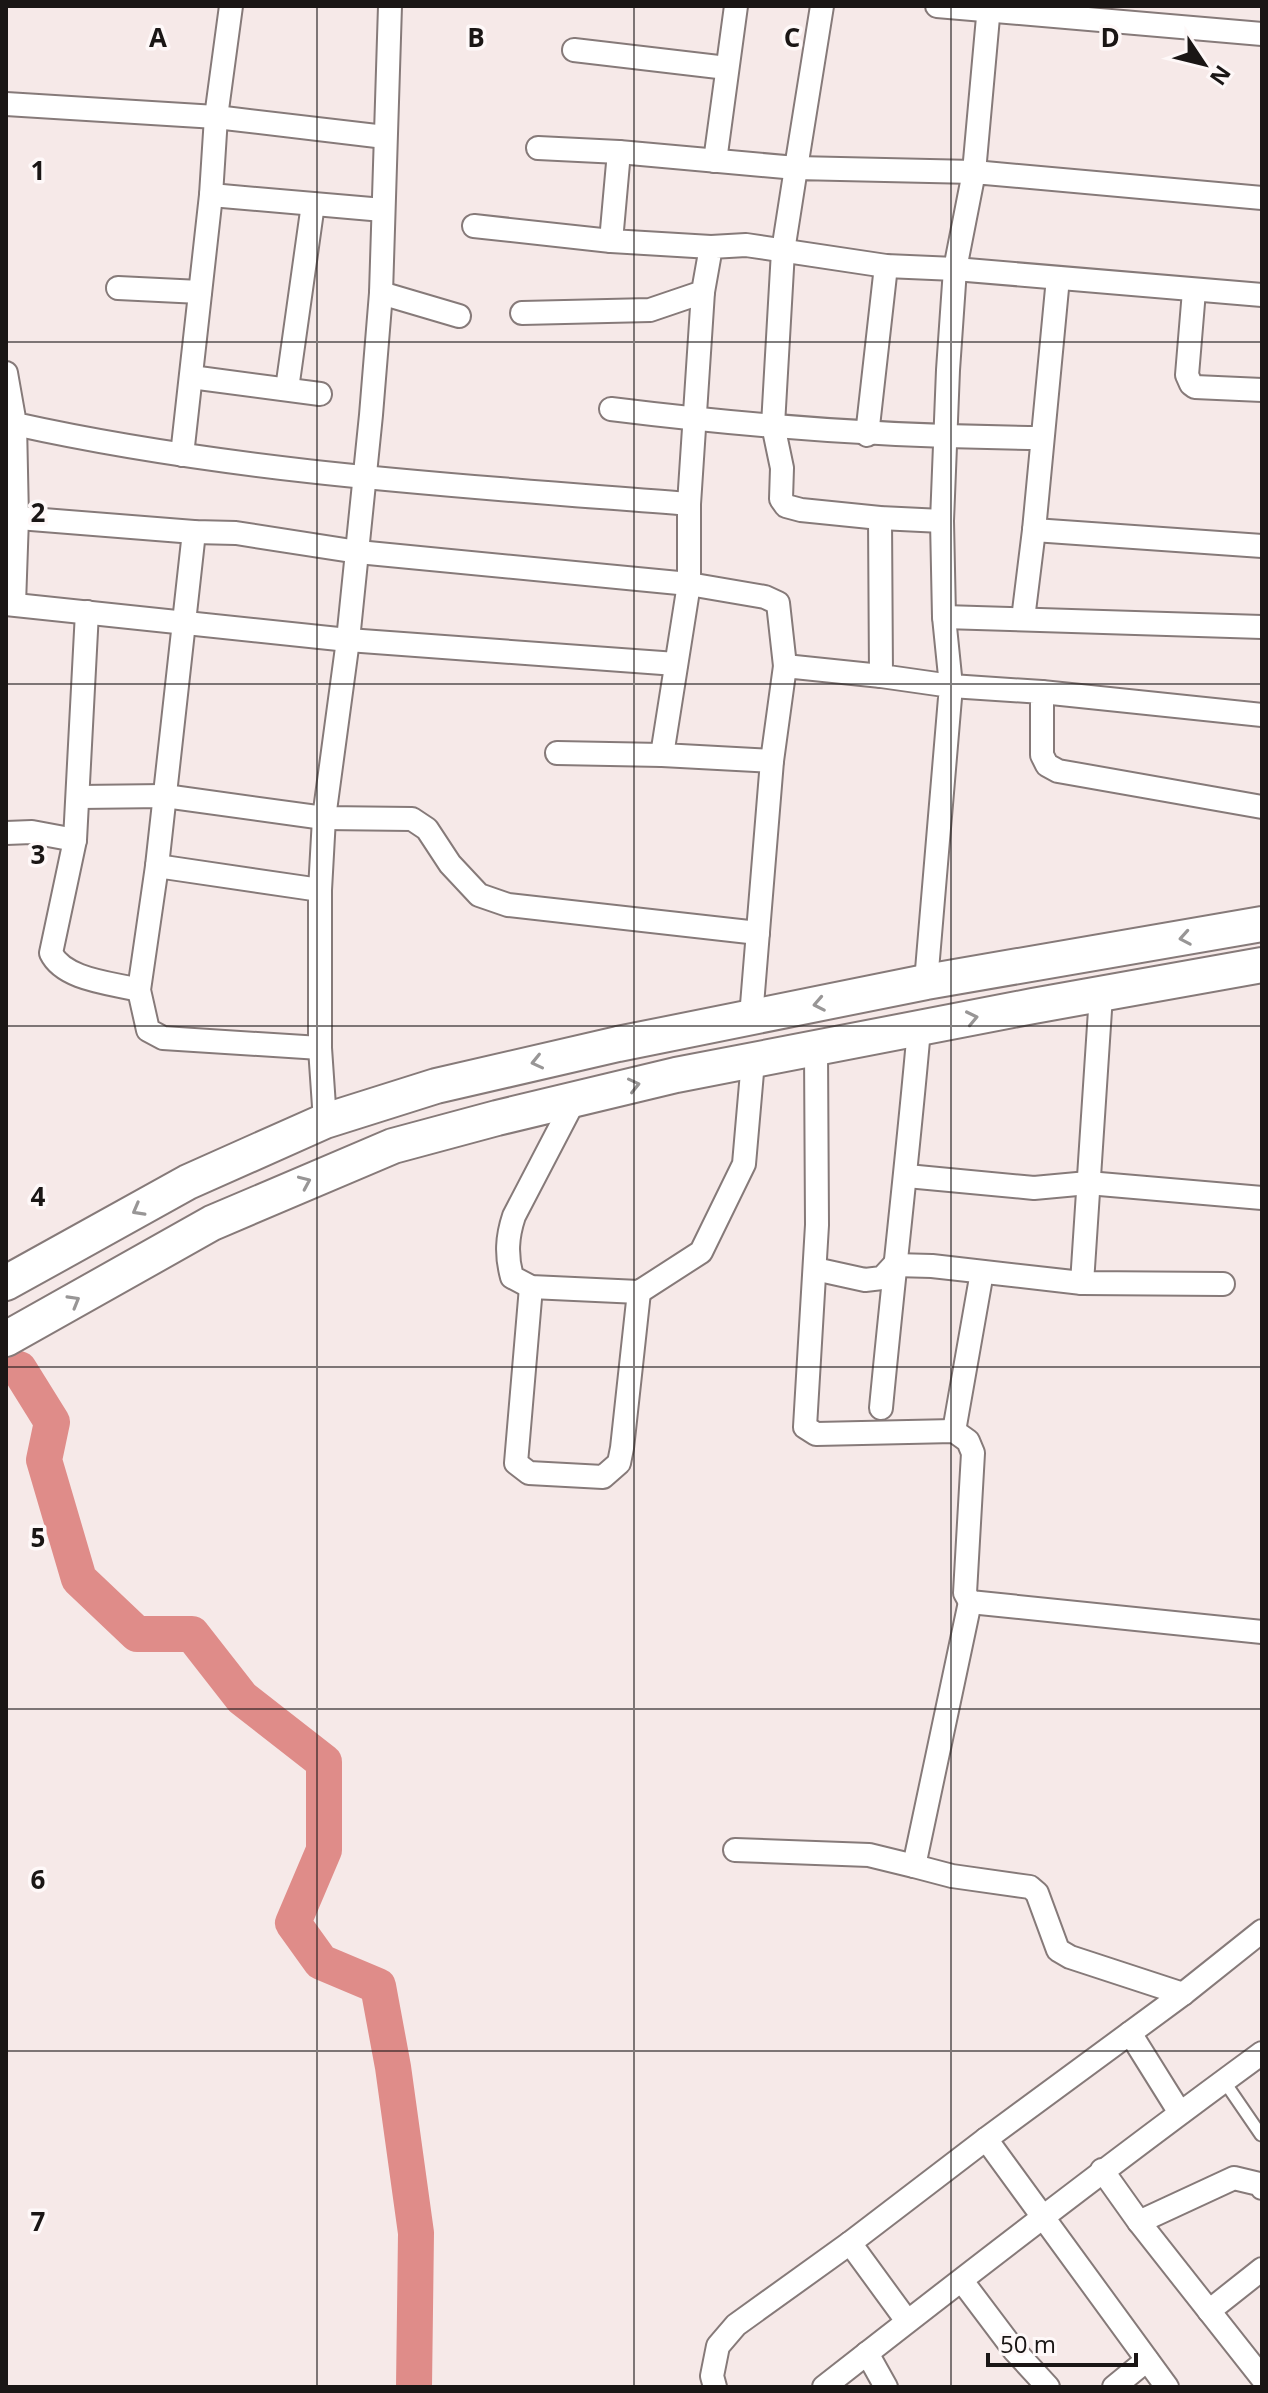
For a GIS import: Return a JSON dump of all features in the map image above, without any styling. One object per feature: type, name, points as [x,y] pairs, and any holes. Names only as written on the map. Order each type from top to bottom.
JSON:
[{"type":"main road","points":[[6,1283],[188,1182],[325,1121],[436,1086],[618,1044],[926,982],[1262,924]]},
{"type":"main road","points":[[6,1339],[212,1223],[393,1146],[676,1075],[1262,965]]},
{"type":"main road","points":[[872,994],[879,1036]]},
{"type":"main road","points":[[188,1182],[212,1223]]},
{"type":"street","points":[[182,455],[211,195],[216,117],[231,6]]},
{"type":"street","points":[[325,1121],[320,1048],[320,890],[324,818],[358,552],[381,293],[390,6]]},
{"type":"street","points":[[715,161],[736,6]]},
{"type":"street","points":[[822,6],[783,251],[773,425],[782,468],[781,499],[786,506],[801,510],[942,521]]},
{"type":"street","points":[[937,6],[1262,34]]},
{"type":"street","points":[[926,982],[951,686],[944,617],[942,521],[955,269],[974,172],[989,9]]},
{"type":"street","points":[[574,50],[727,68]]},
{"type":"street","points":[[6,104],[216,117],[385,137]]},
{"type":"street","points":[[538,148],[796,168],[974,172],[1262,198]]},
{"type":"street","points":[[611,241],[619,152]]},
{"type":"street","points":[[211,195],[383,210]]},
{"type":"street","points":[[287,389],[313,204]]},
{"type":"street","points":[[474,226],[611,241],[711,247],[746,245],[886,266],[1262,295]]},
{"type":"street","points":[[662,755],[689,584],[689,504],[703,292],[711,247]]},
{"type":"street","points":[[867,435],[886,266]]},
{"type":"street","points":[[1023,619],[1058,278]]},
{"type":"street","points":[[118,288],[200,292]]},
{"type":"street","points":[[1194,291],[1187,375],[1191,384],[1195,387],[1262,390]]},
{"type":"street","points":[[522,313],[650,310],[703,292]]},
{"type":"street","points":[[381,293],[459,316]]},
{"type":"street","points":[[6,373],[15,424],[10,604],[348,640],[676,664]]},
{"type":"street","points":[[191,377],[320,394]]},
{"type":"street","points":[[611,409],[695,420],[867,435],[1041,438]]},
{"type":"street","points":[[15,424],[182,455],[365,477],[689,504]]},
{"type":"street","points":[[12,517],[236,533],[358,552],[689,584],[765,597],[778,603],[785,666],[772,761],[751,1017]]},
{"type":"street","points":[[880,518],[881,676]]},
{"type":"street","points":[[1034,530],[1262,546]]},
{"type":"street","points":[[194,532],[157,866],[139,990],[148,1030],[155,1035],[320,1048]]},
{"type":"street","points":[[87,612],[75,840],[51,953],[55,962],[72,972],[139,990]]},
{"type":"street","points":[[944,617],[1262,627]]},
{"type":"street","points":[[785,666],[951,686],[1042,692],[1262,715]]},
{"type":"street","points":[[1042,692],[1042,755],[1047,765],[1058,771],[1262,807]]},
{"type":"street","points":[[557,753],[772,761]]},
{"type":"street","points":[[79,797],[165,796],[324,818],[412,819],[427,829],[450,864],[479,895],[508,905],[758,933]]},
{"type":"street","points":[[6,833],[32,832],[75,840]]},
{"type":"street","points":[[157,866],[320,890]]},
{"type":"street","points":[[1082,1283],[1101,995]]},
{"type":"street","points":[[881,1408],[894,1265],[907,1176],[919,1029]]},
{"type":"street","points":[[816,1050],[817,1225],[805,1427],[824,1434],[954,1431],[968,1441],[973,1453],[965,1593],[970,1602],[914,1866]]},
{"type":"street","points":[[575,1099],[514,1216],[508,1235],[512,1277],[531,1287],[639,1292],[701,1252],[712,1233],[721,1206],[744,1164],[753,1061]]},
{"type":"street","points":[[907,1176],[1034,1188],[1088,1183],[1262,1198]]},
{"type":"street","points":[[815,1269],[865,1280],[882,1278],[894,1265]]},
{"type":"street","points":[[894,1265],[1082,1283],[1223,1284]]},
{"type":"street","points":[[954,1431],[982,1272]]},
{"type":"street","points":[[531,1287],[516,1463],[529,1473],[603,1477],[619,1463],[622,1448],[639,1292]]},
{"type":"street","points":[[970,1602],[1262,1632]]},
{"type":"street","points":[[735,1850],[869,1855],[952,1876],[1030,1887],[1040,1900],[1058,1950],[1070,1957],[1183,1994]]},
{"type":"street","points":[[715,2387],[712,2376],[718,2346],[736,2325],[850,2243],[1262,1932]]},
{"type":"street","points":[[1130,2033],[1180,2113]]},
{"type":"street","points":[[824,2387],[1040,2217],[1262,2053]]},
{"type":"street","points":[[986,2139],[1167,2387]]},
{"type":"street","points":[[1102,2170],[1262,2378]]},
{"type":"street","points":[[1139,2222],[1234,2178],[1259,2184],[1262,2188]]},
{"type":"street","points":[[850,2243],[907,2321]]},
{"type":"street","points":[[1209,2311],[1262,2269]]},
{"type":"street","points":[[962,2281],[1014,2350],[1048,2387]]},
{"type":"street","points":[[867,2353],[886,2387]]},
{"type":"street","points":[[1114,2387],[1147,2360]]},
{"type":"lane","points":[[1224,2081],[1261,2135]]},
{"type":"waterway","points":[[6,1366],[19,1369],[52,1422],[44,1460],[79,1579],[137,1634],[192,1634],[242,1698],[324,1762],[324,1850],[293,1923],[321,1962],[378,1986],[393,2067],[416,2233],[414,2387]]}]
